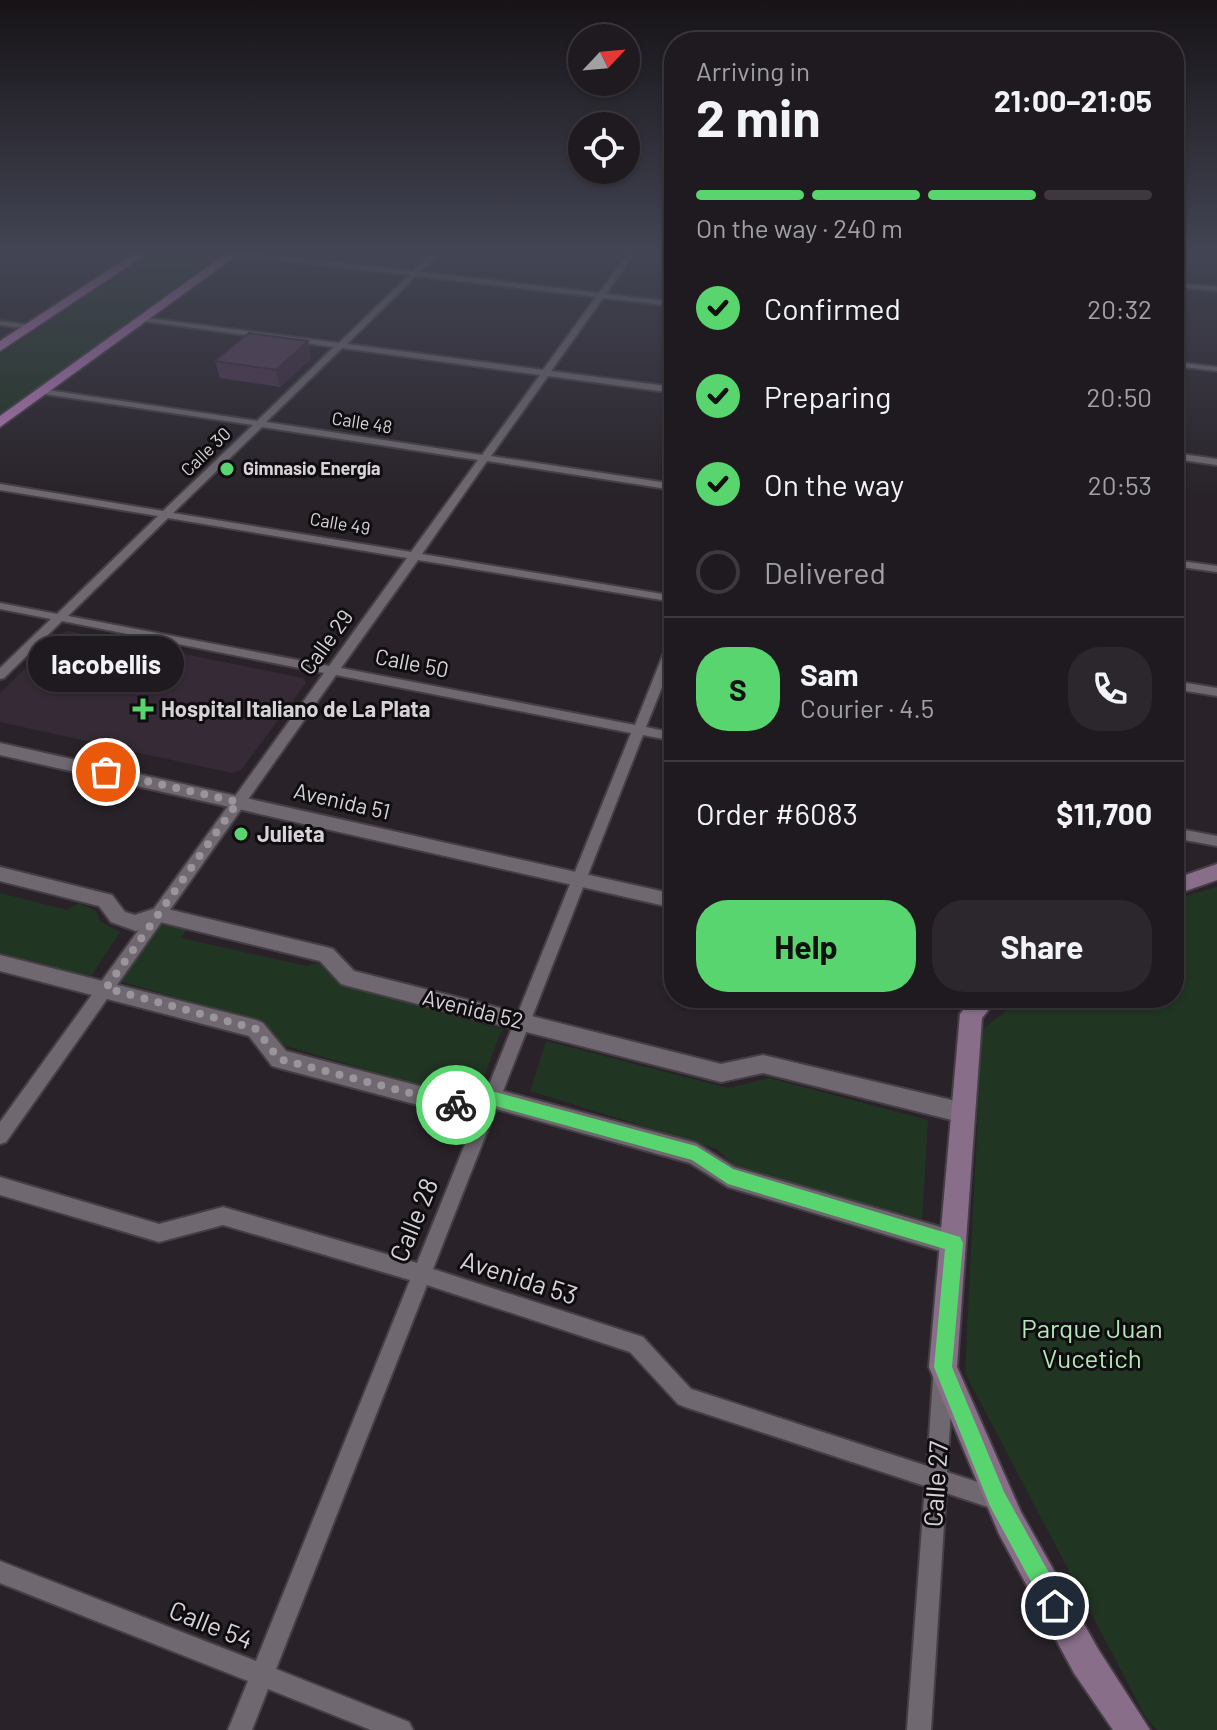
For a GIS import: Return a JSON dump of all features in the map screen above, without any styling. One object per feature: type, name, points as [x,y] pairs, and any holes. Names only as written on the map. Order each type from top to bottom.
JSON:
[{"type":"highway","points":[[0,347],[20,334]]},
{"type":"highway","points":[[0,423],[123,334]]},
{"type":"main road","points":[[1184,884],[1217,872]]},
{"type":"main road","name":"Calle 27","points":[[943,1367],[973,1008]]},
{"type":"main road","points":[[943,1367],[997,1499],[1086,1661],[1133,1730]]},
{"type":"street","points":[[255,334],[664,389]]},
{"type":"street","name":"Calle 30","points":[[0,675],[352,334]]},
{"type":"street","name":"Calle 29","points":[[0,1136],[574,334]]},
{"type":"street","points":[[1184,365],[1217,369]]},
{"type":"street","name":"Calle 48","points":[[44,391],[664,485]]},
{"type":"street","points":[[1184,457],[1217,462]]},
{"type":"street","name":"Calle 49","points":[[0,487],[664,597]]},
{"type":"street","points":[[1184,564],[1217,569]]},
{"type":"street","name":"Calle 50","points":[[0,606],[664,735]]},
{"type":"street","name":"Calle 28","points":[[240,1730],[664,667]]},
{"type":"street","points":[[1184,687],[1217,692]]},
{"type":"street","name":"Avenida 51","points":[[0,749],[664,899]]},
{"type":"street","points":[[1184,835],[1217,841]]},
{"type":"street","name":"Avenida 52","points":[[0,874],[105,900],[118,917],[136,923],[159,914],[326,955],[348,978],[721,1073],[763,1064],[964,1113]]},
{"type":"street","points":[[0,963],[256,1029],[279,1059],[471,1109],[491,1098],[696,1154],[728,1176],[954,1243]]},
{"type":"street","name":"Avenida 53","points":[[0,1186],[159,1233],[223,1216],[421,1274],[636,1344],[685,1397],[997,1499]]},
{"type":"street","name":"Calle 27","points":[[919,1730],[943,1367]]},
{"type":"street","name":"Calle 54","points":[[0,1572],[401,1730]]},
{"type":"shaded area","name":"Hospital Italiano de La Plata","points":[[68,631],[303,678],[306,683],[241,770],[232,773],[107,746],[99,755],[84,751],[91,742],[0,722],[0,693],[60,634]]},
{"type":"green space","points":[[32,334],[117,334],[0,419],[0,355]]},
{"type":"green space","name":"Parque Juan Vucetich","points":[[1217,887],[1217,1730],[1157,1730],[1145,1716],[965,1373],[982,1030],[1010,1008],[1184,1008],[1184,896]]},
{"type":"green space","points":[[0,893],[67,910],[79,903],[96,911],[100,921],[120,932],[91,976],[0,953]]},
{"type":"green space","points":[[155,924],[187,929],[181,938],[306,966],[317,963],[337,972],[352,988],[502,1029],[475,1101],[279,1044],[254,1019],[118,981]]},
{"type":"green space","points":[[546,1041],[728,1088],[769,1078],[928,1120],[922,1219],[742,1174],[717,1149],[530,1091]]},
{"type":"building","points":[[248,334],[308,341],[276,370],[215,361]]},
{"type":"way so far","points":[[106,772],[238,802],[106,988],[256,1029],[279,1059],[456,1105]]},
{"type":"place","name":"Gimnasio Energía","points":[[227,469]]},
{"type":"place","name":"Hospital Italiano de La Plata","points":[[143,709]]},
{"type":"place","name":"Iacobellis","points":[[106,772]]},
{"type":"place","name":"Julieta","points":[[241,834]]},
{"type":"route","points":[[456,1105],[471,1109],[491,1098],[696,1154],[728,1176],[954,1243],[943,1367],[997,1499],[1055,1606]]}]
